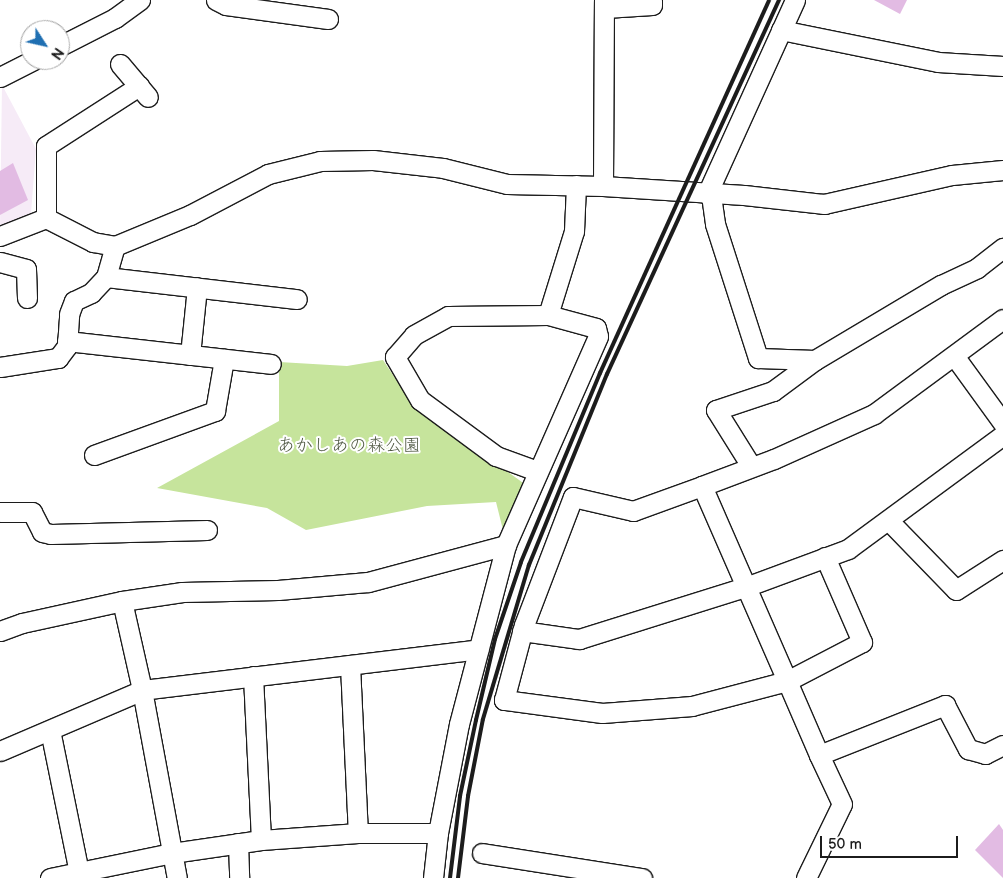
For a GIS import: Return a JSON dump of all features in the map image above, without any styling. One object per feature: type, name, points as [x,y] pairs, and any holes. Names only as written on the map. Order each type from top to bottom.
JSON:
[{"type":"street","points":[[70,41],[115,18],[140,0]]},
{"type":"street","points":[[216,0],[226,5],[317,12]]},
{"type":"street","points":[[603,186],[605,4],[652,5],[652,0]]},
{"type":"street","points":[[795,0],[709,194],[715,224],[758,358],[815,360]]},
{"type":"street","points":[[781,30],[938,62],[1003,66]]},
{"type":"street","points":[[46,218],[46,146],[144,92],[120,64]]},
{"type":"street","points":[[0,76],[20,67]]},
{"type":"street","points":[[0,236],[46,218],[93,242],[115,246],[190,215],[268,174],[320,161],[373,160],[444,168],[507,184],[603,186],[824,204],[952,175],[1003,170]]},
{"type":"street","points":[[548,314],[574,231],[576,185]]},
{"type":"street","points":[[0,367],[58,358],[67,341],[69,314],[74,301],[91,293],[106,277],[115,246]]},
{"type":"street","points":[[751,466],[716,410],[773,391],[815,360],[941,285],[977,268],[1003,248]]},
{"type":"street","points":[[0,262],[26,269],[27,298]]},
{"type":"street","points":[[106,277],[297,298]]},
{"type":"street","points":[[190,355],[197,287]]},
{"type":"street","points":[[433,878],[438,833],[459,724],[506,545],[598,336],[596,328],[548,314],[448,316],[414,335],[395,357],[420,400],[496,456],[537,471]]},
{"type":"street","points":[[824,557],[862,642],[787,681],[692,706],[602,713],[504,700],[522,631],[573,497],[633,511],[774,459],[874,414],[955,357],[1003,319]]},
{"type":"street","points":[[67,341],[271,364]]},
{"type":"street","points":[[955,357],[1003,423]]},
{"type":"street","points":[[94,455],[215,411],[224,359]]},
{"type":"street","points":[[522,631],[579,639],[748,586],[848,549],[1003,435]]},
{"type":"street","points":[[702,486],[748,586],[787,681],[842,804],[806,878]]},
{"type":"street","points":[[0,512],[32,512],[42,532],[51,534],[207,530]]},
{"type":"street","points":[[889,520],[956,590],[1003,560]]},
{"type":"street","points":[[0,631],[22,623],[122,601],[182,592],[278,590],[368,582],[506,545]]},
{"type":"street","points":[[122,601],[142,690],[177,878]]},
{"type":"street","points":[[0,751],[142,690],[479,648]]},
{"type":"street","points":[[350,665],[358,833]]},
{"type":"street","points":[[254,676],[261,840]]},
{"type":"street","points":[[819,755],[945,705],[968,749],[984,754],[1003,745]]},
{"type":"street","points":[[50,730],[79,874]]},
{"type":"street","points":[[50,878],[79,874],[172,854],[261,840],[358,833],[438,833]]},
{"type":"street","points":[[238,843],[240,878]]},
{"type":"street","points":[[482,853],[642,878]]},
{"type":"shaded area","points":[[2,85],[36,149],[31,213],[0,227]]},
{"type":"green space","name":"あかしあの森公園","points":[[383,360],[411,402],[526,485],[503,530],[496,502],[427,506],[306,530],[267,508],[157,488],[279,421],[279,362],[347,366]]},
{"type":"building","points":[[874,0],[907,0],[900,14]]},
{"type":"building","points":[[13,163],[28,200],[0,215],[0,171]]},
{"type":"building","points":[[999,824],[1003,830],[1003,878],[975,850]]},
{"type":"railway","points":[[450,878],[460,796],[476,720],[495,639],[521,562],[600,373],[769,0]]},
{"type":"railway","points":[[458,878],[468,796],[483,719],[529,565],[607,374],[779,0]]}]
